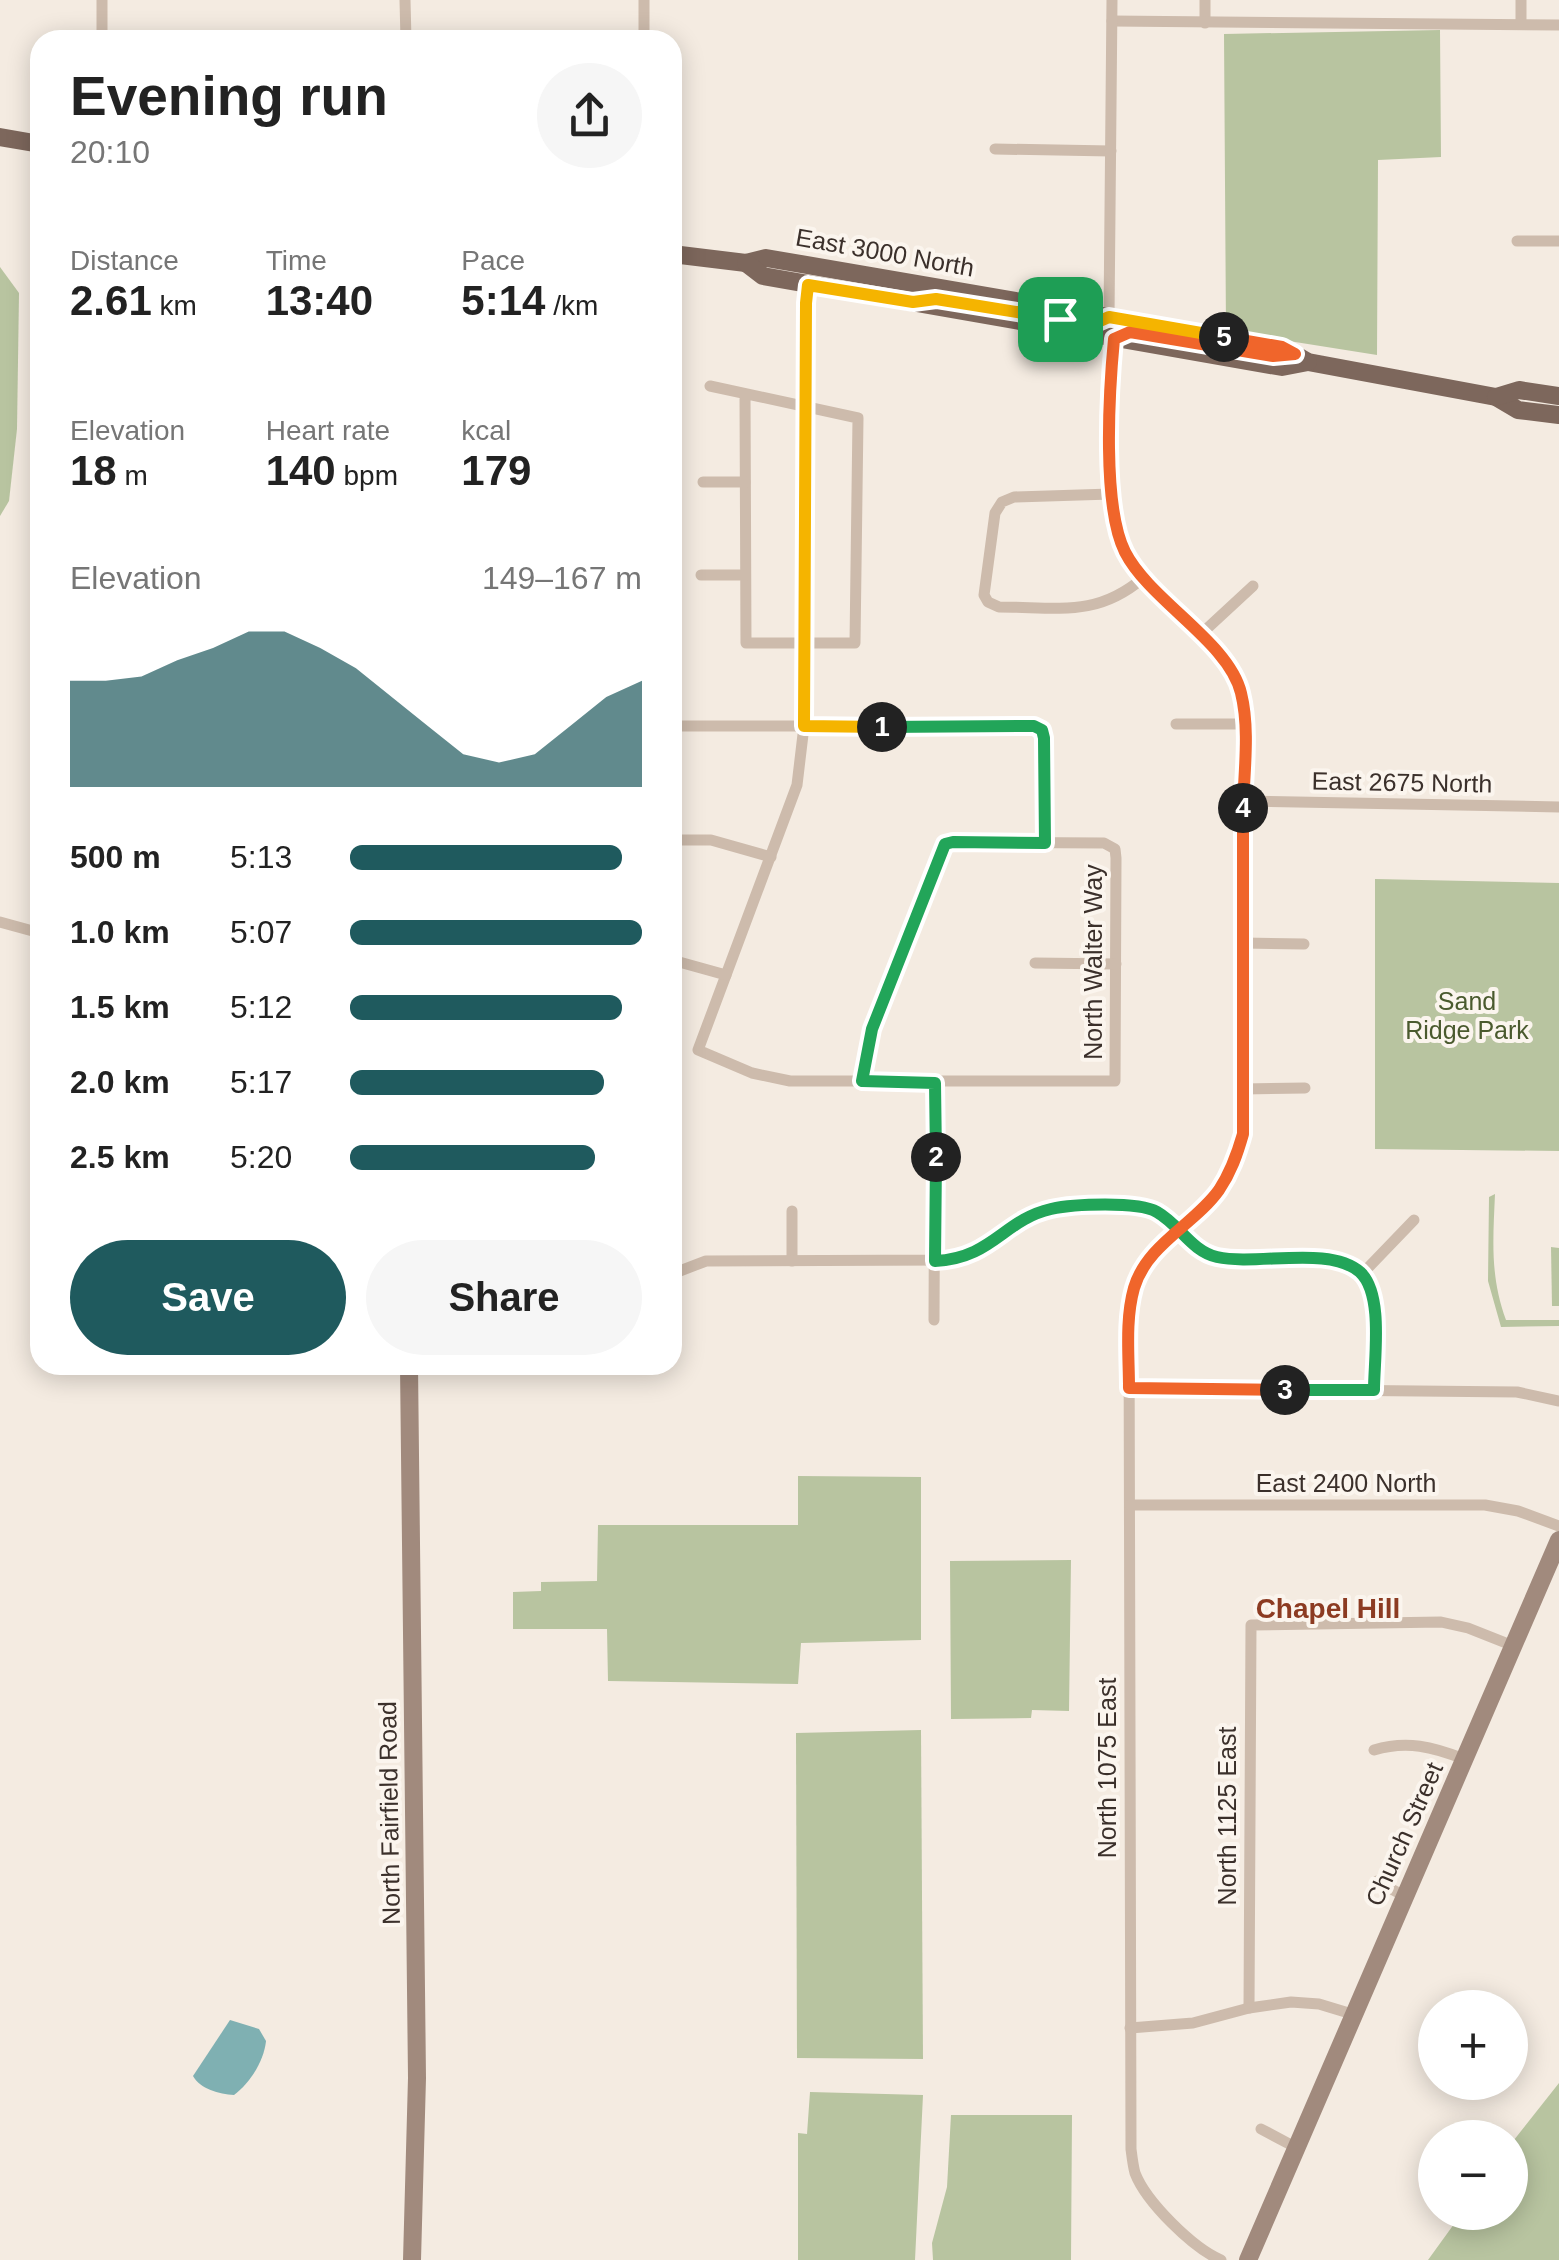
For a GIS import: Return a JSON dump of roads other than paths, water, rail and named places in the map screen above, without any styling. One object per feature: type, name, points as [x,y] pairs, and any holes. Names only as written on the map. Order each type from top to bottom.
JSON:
[{"type":"main road","points":[[0,137],[30,142]]},
{"type":"main road","name":"East 3000 North","points":[[682,255],[746,263],[766,258],[1282,347],[1301,358],[1496,397],[1518,410],[1559,415]]},
{"type":"main road","name":"East 3000 North","points":[[746,263],[763,276],[1114,339],[1282,367],[1301,358]]},
{"type":"main road","points":[[913,302],[936,299],[1093,324],[1109,317]]},
{"type":"main road","name":"East 3000 North","points":[[1496,397],[1519,390],[1559,396]]},
{"type":"main road","name":"North Fairfield Road","points":[[408,1375],[417,2054],[412,2260]]},
{"type":"main road","name":"Church Street","points":[[1248,2260],[1559,1540]]},
{"type":"street","points":[[102,0],[102,30]]},
{"type":"street","points":[[405,0],[406,30]]},
{"type":"street","points":[[644,0],[644,30]]},
{"type":"street","points":[[1109,317],[1112,0]]},
{"type":"street","points":[[1205,0],[1205,23]]},
{"type":"street","points":[[1521,0],[1521,24]]},
{"type":"street","points":[[1112,21],[1559,25]]},
{"type":"street","points":[[995,149],[1111,151]]},
{"type":"street","points":[[1516,241],[1559,241]]},
{"type":"street","points":[[808,285],[806,642],[804,726],[797,784],[698,1050],[765,1077],[790,1081],[935,1083],[934,1320]]},
{"type":"street","name":"North 1075 East","points":[[1114,339],[1111,494],[1120,539],[1143,578],[1227,664],[1241,692],[1244,724],[1243,1134],[1235,1163],[1216,1193],[1151,1258],[1135,1286],[1129,1319],[1130,2149],[1144,2191],[1192,2242],[1221,2260]]},
{"type":"street","points":[[710,386],[858,418],[855,643],[746,643],[746,394]]},
{"type":"street","points":[[703,482],[745,482]]},
{"type":"street","points":[[1111,494],[1014,498],[1002,502],[996,513],[982,586],[988,602],[999,607],[1092,607],[1113,600],[1143,578]]},
{"type":"street","points":[[701,575],[745,575]]},
{"type":"street","points":[[1200,636],[1253,586]]},
{"type":"street","points":[[1176,724],[1244,724]]},
{"type":"street","points":[[682,726],[1034,726],[1042,730],[1045,843],[945,844],[872,1029],[862,1081]]},
{"type":"street","name":"East 2675 North","points":[[1244,801],[1559,807]]},
{"type":"street","points":[[682,840],[711,840],[771,857]]},
{"type":"street","name":"North Walter Way","points":[[935,1083],[1115,1081],[1116,858],[1110,845],[1045,843]]},
{"type":"street","points":[[0,922],[30,931]]},
{"type":"street","points":[[1243,943],[1304,944]]},
{"type":"street","points":[[682,963],[726,975]]},
{"type":"street","points":[[1035,963],[1116,964]]},
{"type":"street","points":[[1243,1090],[1305,1088]]},
{"type":"street","points":[[682,1270],[706,1260],[935,1261],[971,1255],[1035,1214],[1073,1207],[1148,1209],[1158,1212],[1202,1253],[1222,1259],[1328,1260],[1346,1263],[1362,1274],[1372,1290],[1375,1311],[1374,1390]]},
{"type":"street","points":[[792,1211],[792,1261]]},
{"type":"street","points":[[1362,1274],[1414,1220]]},
{"type":"street","points":[[1129,1388],[1517,1392],[1559,1401]]},
{"type":"street","name":"East 2400 North","points":[[1130,1506],[1485,1505],[1518,1511],[1559,1526]]},
{"type":"street","name":"North 1125 East","points":[[1248,2008],[1251,1625],[1441,1622],[1512,1646]]},
{"type":"street","points":[[1374,1750],[1394,1744],[1429,1746],[1464,1759]]},
{"type":"street","points":[[1377,1882],[1404,1896]]},
{"type":"street","points":[[1130,2028],[1193,2023],[1248,2008],[1291,2002],[1319,2004],[1352,2014]]},
{"type":"street","points":[[1261,2130],[1295,2148]]},
{"type":"water","points":[[230,2020],[259,2029],[266,2041],[255,2071],[234,2095],[210,2090],[193,2076]]},
{"type":"district","name":"Chapel Hill","points":[[1328,1608]]},
{"type":"park label","name":"Sand Ridge Park","points":[[1467,1016]]}]
